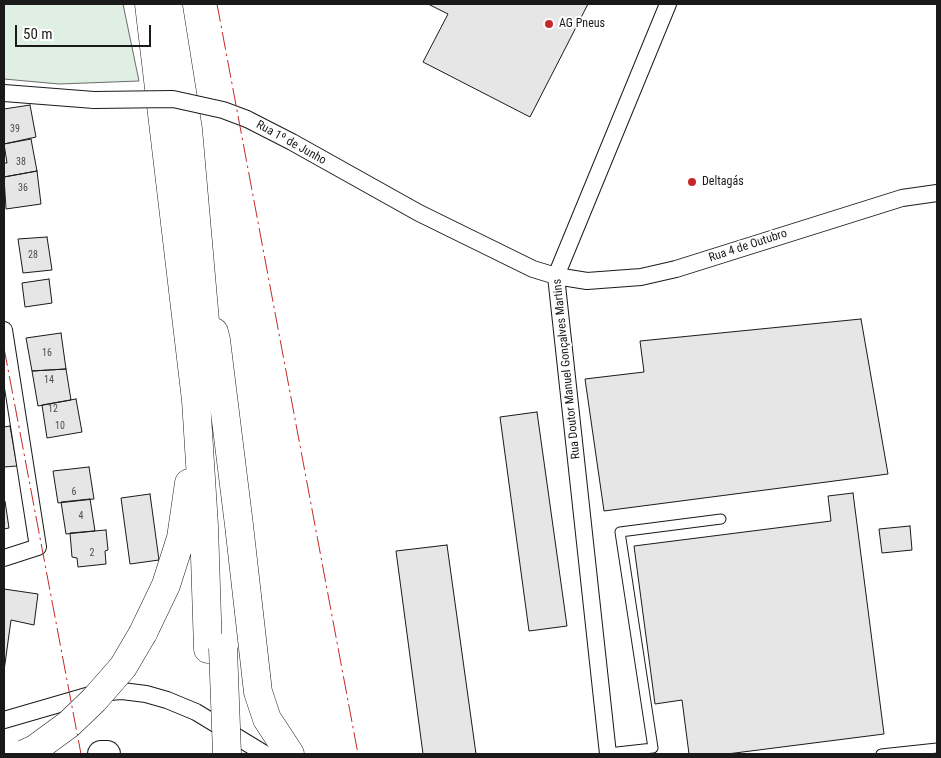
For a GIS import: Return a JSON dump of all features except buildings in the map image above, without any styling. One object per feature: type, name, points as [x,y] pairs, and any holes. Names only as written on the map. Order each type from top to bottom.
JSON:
[{"type":"highway","points":[[149,4],[196,400],[204,526],[227,754]]},
{"type":"highway","points":[[168,4],[188,129],[204,303],[219,524],[212,754]]},
{"type":"highway","points":[[204,303],[216,340],[240,525],[258,692],[267,719],[290,754]]},
{"type":"highway","points":[[24,754],[69,724],[94,700],[123,666],[143,633],[166,585],[181,538],[188,495],[196,400]]},
{"type":"main road","points":[[101,754],[106,754]]},
{"type":"street","name":"Rua Doutor Manuel Gonçalves Martins","points":[[608,754],[556,276],[668,4]]},
{"type":"street","name":"Rua 1º de Junho","points":[[4,93],[94,100],[173,99],[223,110],[247,119],[292,142],[419,213],[533,269],[556,276]]},
{"type":"street","name":"Rua 4 de Outubro","points":[[556,276],[587,280],[641,277],[676,269],[902,198],[937,193]]},
{"type":"street","points":[[4,330],[10,408],[38,547],[4,558]]},
{"type":"street","points":[[4,720],[97,693],[122,691],[146,694],[168,700],[196,712],[265,754]]},
{"type":"lane","points":[[608,754],[653,751],[620,532],[721,519]]},
{"type":"lane","points":[[881,754],[937,748]]},
{"type":"green space","points":[[4,4],[123,4],[139,81],[59,84],[4,79]]},
{"type":"power","points":[[217,4],[358,754]]},
{"type":"power","points":[[4,348],[81,754]]},
{"type":"place","name":"AG Pneus","points":[[549,24]]},
{"type":"place","name":"Deltagás","points":[[692,182]]}]
